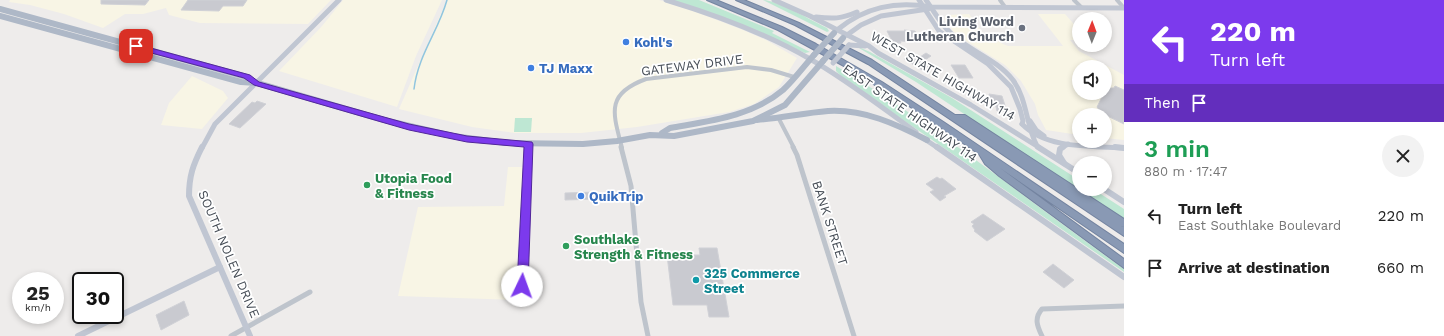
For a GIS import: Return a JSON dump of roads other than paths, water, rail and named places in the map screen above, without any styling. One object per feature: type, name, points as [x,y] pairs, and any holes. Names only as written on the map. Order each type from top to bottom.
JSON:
[{"type":"highway","points":[[703,0],[735,12],[745,13]]},
{"type":"highway","points":[[710,0],[745,13],[798,37],[870,76],[981,150],[1124,249]]},
{"type":"highway","points":[[752,0],[767,7],[778,16]]},
{"type":"highway","points":[[742,1],[809,30],[870,62],[1124,232]]},
{"type":"highway","points":[[948,115],[962,117],[1124,223]]},
{"type":"highway","points":[[981,150],[988,162],[1002,174],[1124,264]]},
{"type":"main road","name":"SOUTH NOLEN DRIVE","points":[[250,336],[189,196],[189,180],[194,162],[215,124],[340,0]]},
{"type":"main road","name":"EAST STATE HIGHWAY 114","points":[[666,0],[698,10],[748,29],[812,57],[822,63],[927,140],[1124,277]]},
{"type":"main road","name":"WEST STATE HIGHWAY 114","points":[[774,0],[810,16],[845,37],[869,46],[872,50],[1003,124],[1072,169]]},
{"type":"main road","points":[[0,16],[241,82],[257,84],[438,133],[474,140],[529,144],[582,144],[620,140],[662,133],[670,128],[729,117],[755,109],[772,99],[784,89],[835,32],[853,18],[883,6],[911,0]]},
{"type":"main road","points":[[928,0],[956,7]]},
{"type":"main road","points":[[928,0],[931,8],[943,26],[959,43]]},
{"type":"main road","points":[[875,9],[922,5],[931,8],[1124,8]]},
{"type":"main road","points":[[779,119],[779,112],[845,37],[860,24],[873,18],[922,5]]},
{"type":"main road","points":[[922,5],[939,31],[1008,75],[1023,97],[1032,133],[1039,148]]},
{"type":"main road","points":[[0,9],[247,76],[257,84]]},
{"type":"main road","points":[[810,16],[836,19],[844,18],[856,12],[867,12]]},
{"type":"main road","points":[[82,38],[93,37],[114,43],[125,44]]},
{"type":"main road","points":[[835,74],[832,67],[833,64],[849,45],[863,46],[872,50]]},
{"type":"main road","points":[[992,65],[1010,87],[1020,109],[1023,121],[1022,124],[1027,131],[1056,142],[1072,144]]},
{"type":"main road","points":[[1010,87],[1017,87]]},
{"type":"main road","points":[[753,121],[785,105]]},
{"type":"main road","points":[[662,133],[674,136],[753,121],[779,119],[829,110],[850,111],[884,119],[927,140]]},
{"type":"main road","points":[[1028,118],[1036,130],[1048,139],[1072,143]]},
{"type":"main road","points":[[1003,124],[1016,127],[1022,124]]},
{"type":"main road","points":[[1065,165],[1059,155],[1060,148],[1067,144],[1072,144]]},
{"type":"main road","points":[[1112,147],[1124,148]]},
{"type":"main road","points":[[1112,194],[1124,202]]},
{"type":"main road","points":[[78,336],[220,267]]},
{"type":"street","points":[[1000,0],[1004,7]]},
{"type":"street","points":[[1074,0],[1082,8]]},
{"type":"street","points":[[1117,0],[1124,8]]},
{"type":"street","name":"GATEWAY DRIVE","points":[[648,336],[641,302],[631,186],[614,118],[616,101],[623,91],[639,81],[662,76],[747,67],[770,70],[794,77]]},
{"type":"street","name":"BANK STREET","points":[[779,119],[797,155],[854,336]]},
{"type":"street","points":[[522,304],[529,144]]},
{"type":"street","points":[[231,336],[310,292]]},
{"type":"street","points":[[1042,336],[1036,319],[1038,313],[1042,309],[1124,306]]},
{"type":"waterway","points":[[414,89],[416,77],[424,54],[439,23],[447,0]]},
{"type":"place","name":"Living Word Lutheran Church","points":[[1022,28]]},
{"type":"place","name":"Kohl's","points":[[626,42]]},
{"type":"place","name":"TJ Maxx","points":[[531,68]]},
{"type":"place","name":"Utopia Food & Fitness","points":[[367,185]]},
{"type":"place","name":"QuikTrip","points":[[581,196]]},
{"type":"place","name":"Southlake Strength & Fitness","points":[[566,246]]},
{"type":"place","name":"325 Commerce Street","points":[[696,280]]}]
